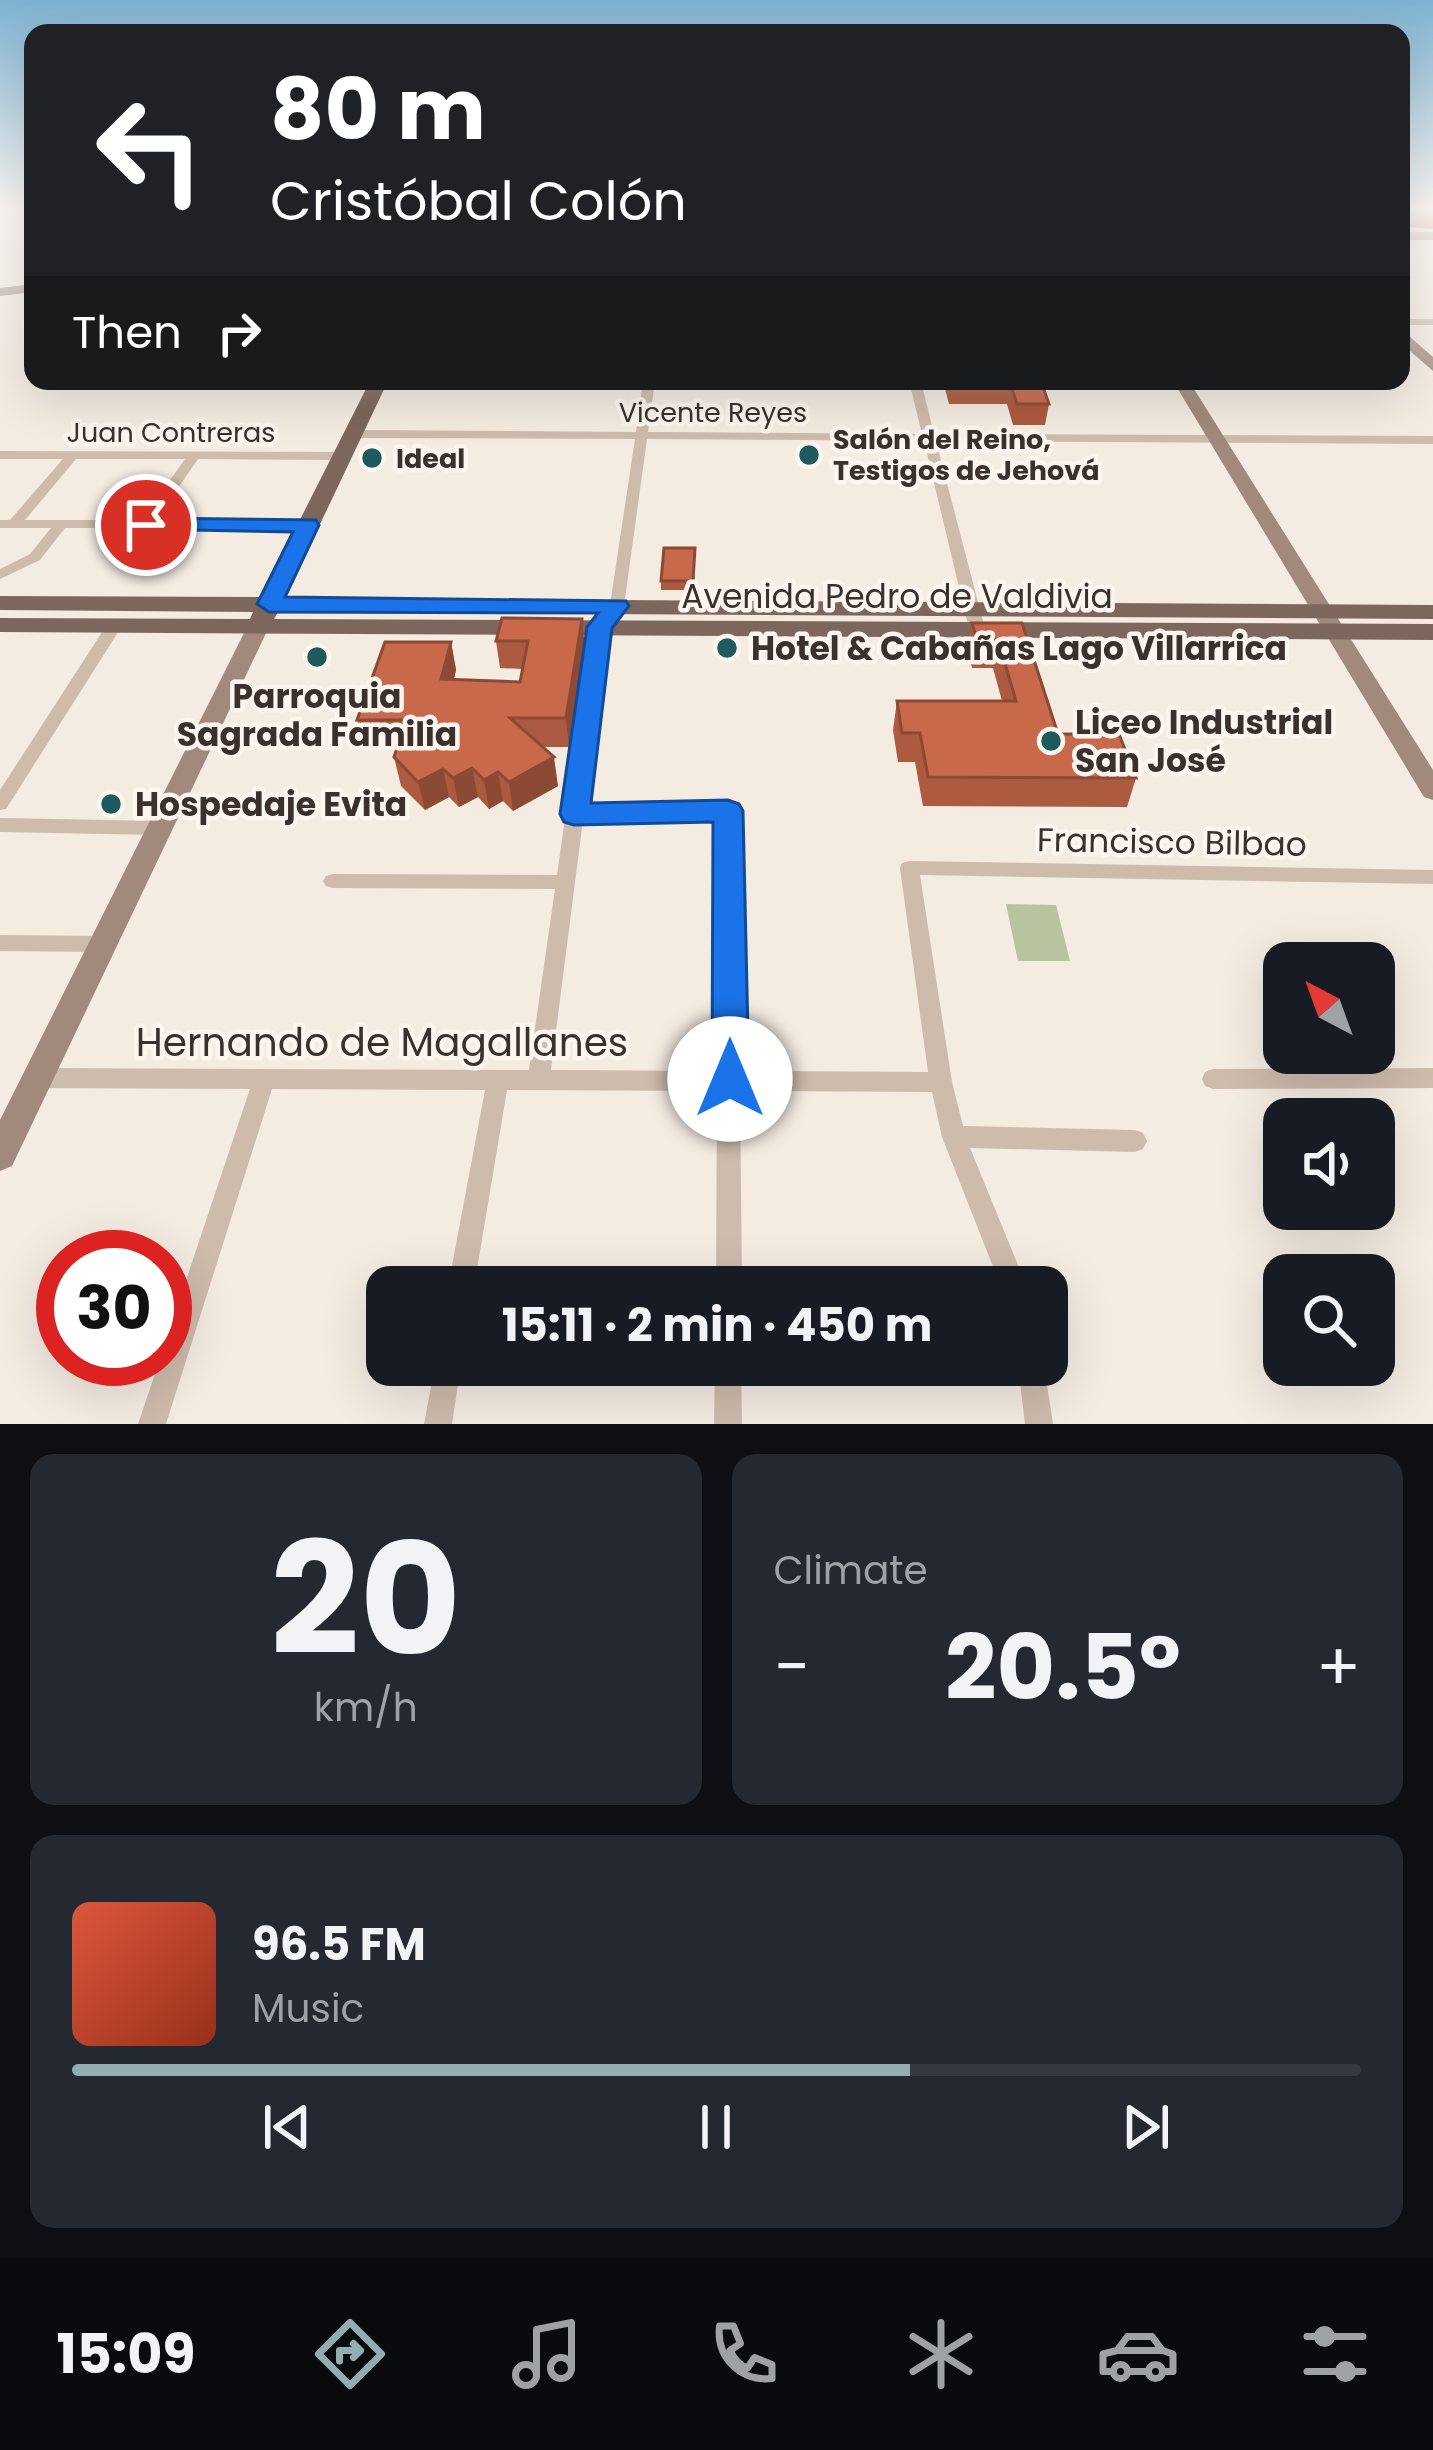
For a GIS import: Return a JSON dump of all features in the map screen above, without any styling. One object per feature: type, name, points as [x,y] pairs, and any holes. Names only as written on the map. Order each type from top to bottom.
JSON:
[{"type":"main road","points":[[263,616],[375,390]]},
{"type":"main road","name":"Avenida Pedro de Valdivia","points":[[0,603],[600,627],[975,619],[1328,621],[1433,612]]},
{"type":"main road","name":"Avenida Pedro de Valdivia","points":[[0,625],[115,626],[263,616],[617,606],[975,619]]},
{"type":"main road","name":"Avenida Pedro de Valdivia","points":[[1328,621],[1433,632]]},
{"type":"street","points":[[1410,343],[1433,366]]},
{"type":"street","points":[[539,1079],[600,627],[617,606],[648,390]]},
{"type":"street","points":[[917,390],[975,619]]},
{"type":"street","points":[[1186,390],[1433,791]]},
{"type":"street","name":"Vicente Reyes","points":[[353,434],[1433,440]]},
{"type":"street","name":"Juan Contreras","points":[[0,455],[342,456]]},
{"type":"street","points":[[7,524],[72,456]]},
{"type":"street","points":[[146,525],[194,456]]},
{"type":"street","points":[[7,524],[308,525]]},
{"type":"street","points":[[0,574],[34,557],[62,524]]},
{"type":"street","points":[[0,1155],[263,616]]},
{"type":"street","points":[[0,804],[115,626]]},
{"type":"street","points":[[574,814],[728,811],[729,1266]]},
{"type":"street","points":[[0,825],[159,828]]},
{"type":"street","name":"Francisco Bilbao","points":[[941,1082],[909,868],[1433,877]]},
{"type":"street","points":[[333,880],[565,882]]},
{"type":"street","points":[[0,943],[102,944]]},
{"type":"street","points":[[152,1424],[265,1077]]},
{"type":"street","name":"Hernando de Magallanes","points":[[38,1078],[941,1082]]},
{"type":"street","points":[[465,1266],[498,1078]]},
{"type":"street","points":[[1213,1079],[1433,1078]]},
{"type":"street","points":[[941,1082],[954,1137],[1006,1266]]},
{"type":"street","points":[[954,1137],[1135,1141]]},
{"type":"street","points":[[437,1424],[444,1386]]},
{"type":"street","points":[[728,1386],[728,1424]]},
{"type":"street","points":[[1034,1386],[1039,1424]]},
{"type":"green space","points":[[1006,904],[1056,905],[1070,961],[1018,961]]},
{"type":"building","points":[[1012,390],[1044,390],[1049,404],[1017,404]]},
{"type":"building","points":[[664,548],[695,548],[693,581],[661,581]]},
{"type":"building","points":[[502,618],[582,619],[566,718],[510,718],[554,757],[509,782],[498,772],[484,780],[472,768],[453,778],[443,769],[418,782],[394,757],[406,720],[357,720],[385,642],[451,642],[441,679],[520,682],[528,641],[496,641]]},
{"type":"building","points":[[972,623],[1022,623],[1058,734],[1119,734],[1136,778],[928,777],[920,733],[902,733],[897,701],[1016,701],[998,640],[977,640]]},
{"type":"place","name":"Salón del Reino, Testigos de Jehová","points":[[809,455]]},
{"type":"place","name":"Ideal","points":[[372,458]]},
{"type":"place","name":"Hotel & Cabañas Lago Villarrica","points":[[727,648]]},
{"type":"place","name":"Parroquia Sagrada Familia","points":[[317,657]]},
{"type":"place","name":"Liceo Industrial San José","points":[[1051,741]]},
{"type":"place","name":"Hospedaje Evita","points":[[111,804]]},
{"type":"route","points":[[146,525],[308,525],[269,604],[617,606],[600,627],[574,814],[728,811],[730,1079]]}]
